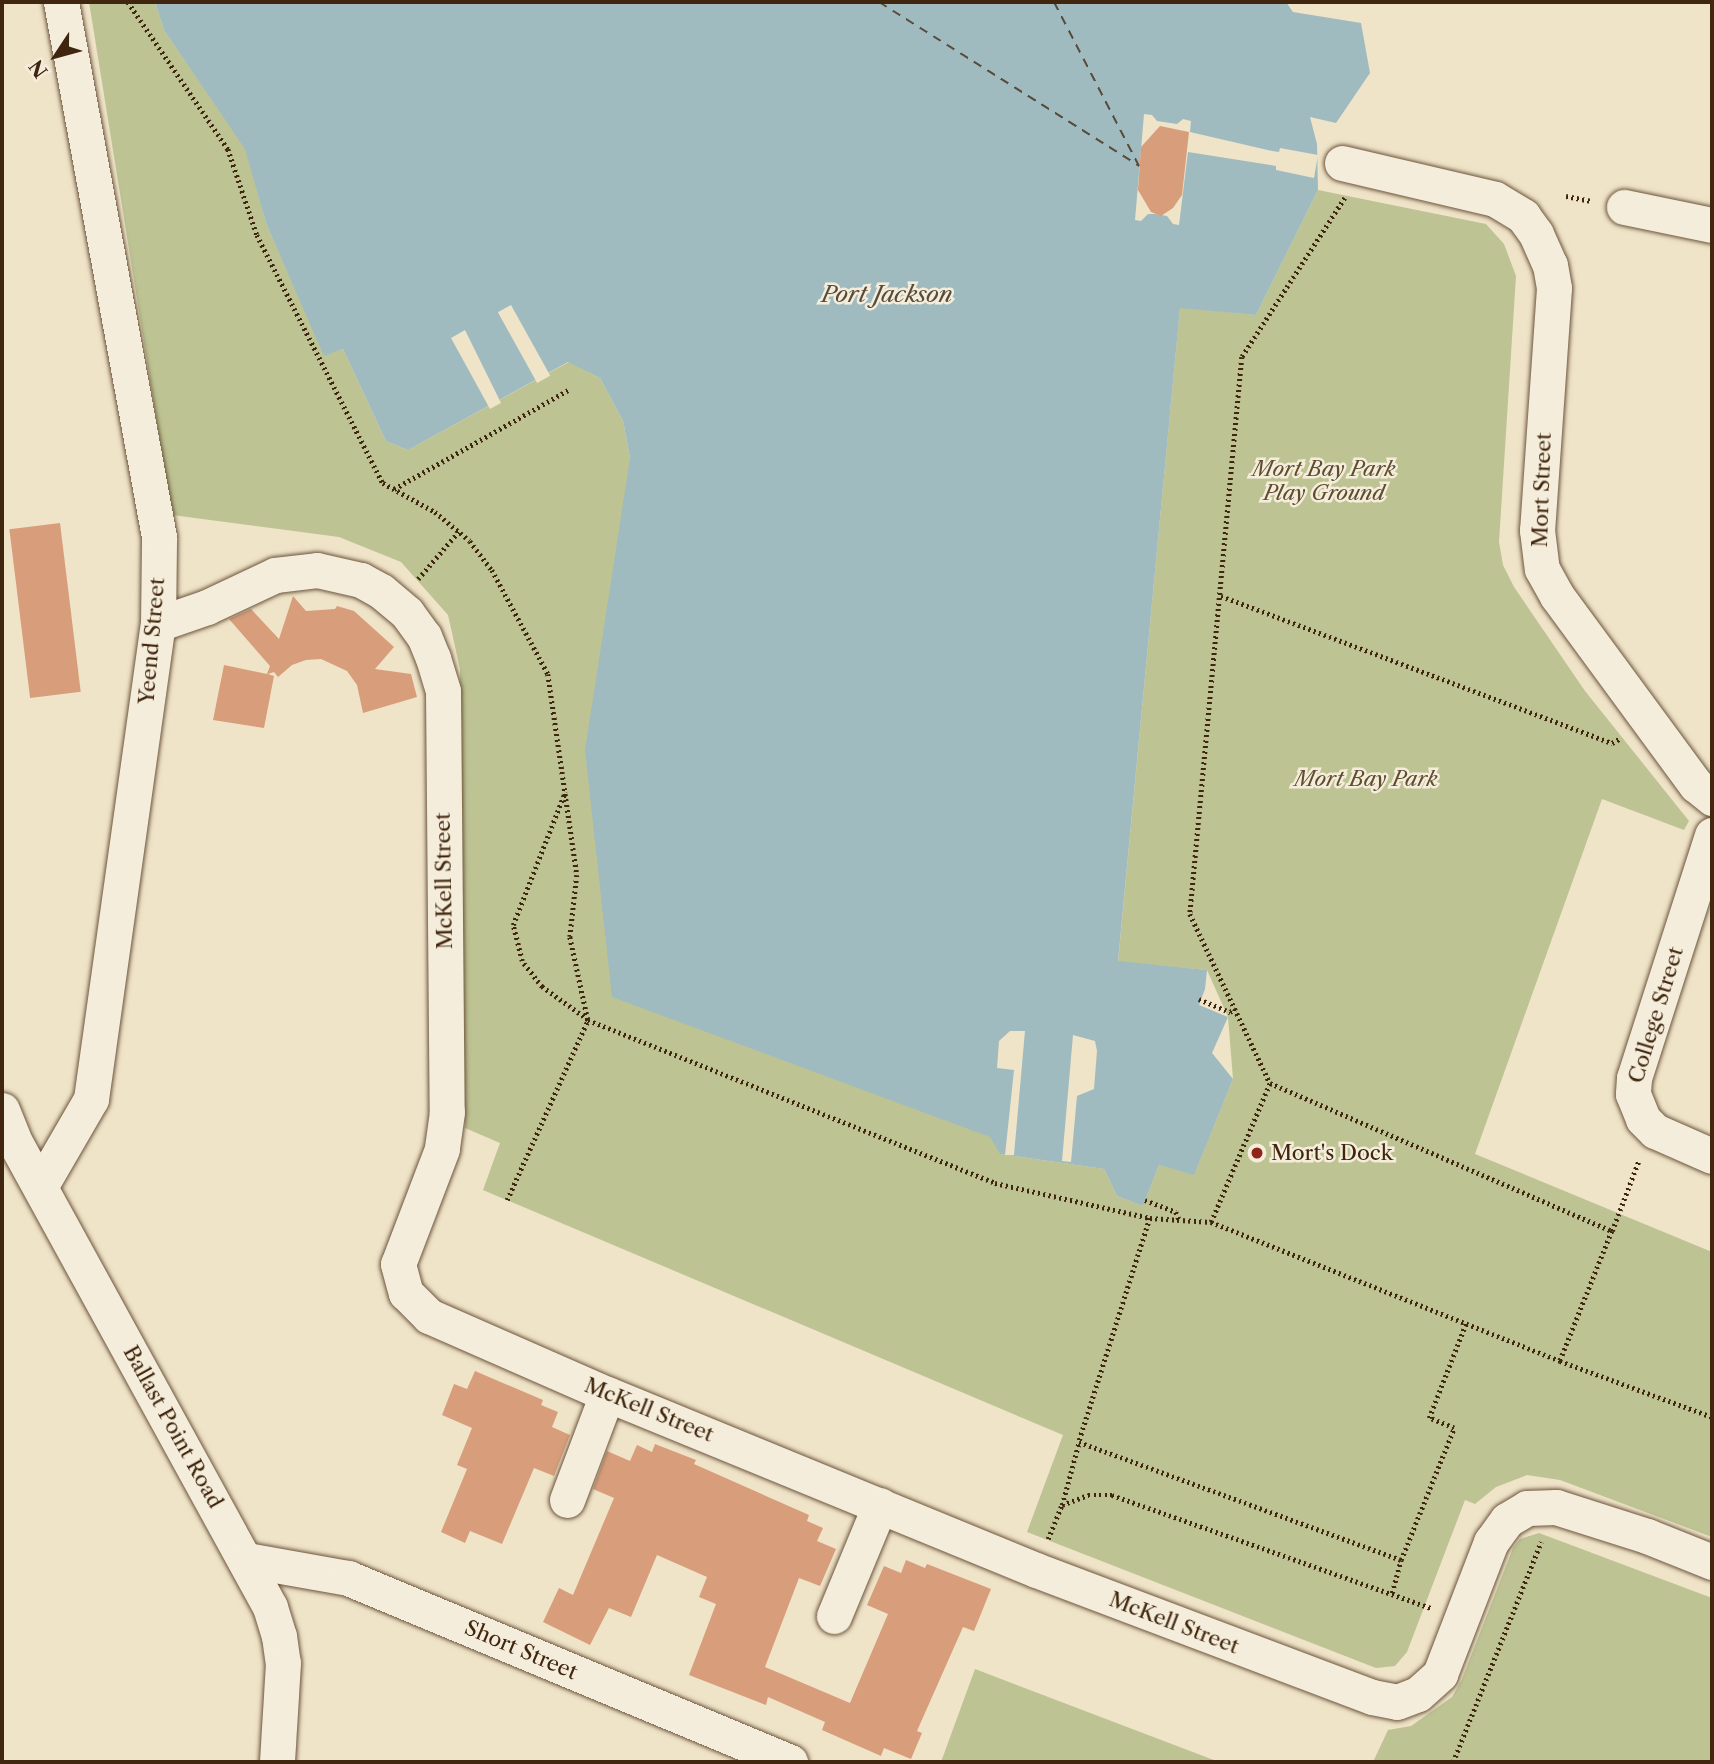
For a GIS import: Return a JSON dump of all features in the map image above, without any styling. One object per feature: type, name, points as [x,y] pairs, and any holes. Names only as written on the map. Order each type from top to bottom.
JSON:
[{"type":"street","name":"Yeend Street","points":[[40,1187],[91,1099],[158,624],[159,537],[61,2]]},
{"type":"street","name":"Mort Street","points":[[1350,165],[1495,199],[1523,216],[1536,234],[1550,265],[1554,288],[1536,530],[1542,569],[1557,596],[1696,785],[1712,798]]},
{"type":"street","points":[[1624,207],[1712,225]]},
{"type":"street","name":"McKell Street","points":[[158,624],[207,607],[275,575],[317,570],[349,576],[381,591],[397,603],[424,636],[443,691],[447,1112],[442,1149],[398,1264],[406,1293],[429,1316],[607,1394],[1036,1570],[1305,1673],[1372,1697],[1397,1702],[1418,1694],[1440,1674],[1491,1542],[1507,1520],[1527,1508],[1556,1507],[1647,1536],[1712,1562]]},
{"type":"street","name":"College Street","points":[[1655,1131],[1636,1105],[1634,1078],[1712,835]]},
{"type":"street","name":"Ballast Point Road","points":[[2,1110],[9,1148],[40,1187],[247,1560],[270,1607],[279,1636],[283,1663],[277,1762]]},
{"type":"street","points":[[1655,1131],[1712,1156]]},
{"type":"street","points":[[567,1500],[607,1394]]},
{"type":"street","points":[[834,1616],[880,1505]]},
{"type":"street","name":"Short Street","points":[[247,1560],[348,1578],[790,1762]]},
{"type":"path","points":[[128,2],[228,149],[257,234],[383,483],[460,530],[492,570],[548,674],[577,874],[570,937],[589,1020],[507,1200]]},
{"type":"path","points":[[1350,165],[1347,195],[1242,357],[1190,914],[1270,1083],[1612,1231]]},
{"type":"path","points":[[394,489],[568,390]]},
{"type":"path","points":[[397,603],[460,530]]},
{"type":"path","points":[[1221,596],[1612,743],[1651,723]]},
{"type":"path","points":[[566,791],[513,925],[522,961],[542,987],[589,1020],[995,1183],[1150,1218],[1211,1222],[1560,1361],[1712,1417]]},
{"type":"path","points":[[1199,999],[1230,1012],[1235,1009]]},
{"type":"path","points":[[1211,1222],[1270,1083]]},
{"type":"path","points":[[1560,1361],[1640,1156],[1655,1131]]},
{"type":"path","points":[[1145,1200],[1176,1212],[1179,1220]]},
{"type":"path","points":[[1036,1570],[1062,1505],[1079,1442],[1150,1218]]},
{"type":"path","points":[[1392,1593],[1402,1560],[1454,1428],[1429,1418],[1466,1323]]},
{"type":"path","points":[[1079,1442],[1402,1560]]},
{"type":"path","points":[[1062,1505],[1088,1495],[1112,1495],[1392,1593],[1461,1620]]},
{"type":"path","points":[[1453,1762],[1556,1507]]},
{"type":"green space","name":"Mort Bay Park","points":[[89,2],[155,2],[164,30],[246,149],[266,223],[325,355],[343,349],[386,441],[408,450],[569,362],[600,378],[623,421],[630,458],[1001,1154],[1104,1169],[1117,1196],[1143,1206],[1159,1165],[1194,1174],[1233,1079],[1228,1017],[1207,970],[1118,962],[1180,307],[1256,315],[1318,190],[1486,224],[1504,244],[1516,276],[1499,542],[1503,565],[1514,587],[1585,691],[1689,821],[1684,830],[1602,799],[1475,1154],[1712,1252],[1712,1537],[1560,1480],[1527,1475],[1496,1487],[1475,1504],[1465,1500],[1407,1652],[1395,1666],[1376,1668],[1027,1532],[1063,1435],[483,1190],[500,1143],[465,1128],[460,669],[448,615],[401,562],[339,537],[172,515]]},
{"type":"green space","points":[[1539,1533],[1712,1598],[1712,1762],[1373,1762],[1388,1730],[1411,1726],[1452,1697],[1462,1679],[1513,1548],[1520,1539]]},
{"type":"green space","points":[[975,1669],[1219,1762],[941,1762]]},
{"type":"water","name":"Port Jackson","points":[[155,2],[1286,2],[1293,12],[1361,23],[1370,73],[1336,123],[1310,117],[1317,144],[1318,190],[1256,315],[1180,308],[1118,961],[1207,970],[1205,989],[1199,1005],[1228,1017],[1212,1053],[1233,1079],[1194,1175],[1159,1165],[1143,1206],[1117,1196],[1104,1169],[1000,1154],[990,1137],[612,997],[585,750],[630,458],[623,421],[600,378],[568,362],[408,450],[386,441],[343,349],[324,356],[266,223],[245,149],[164,30]]},
{"type":"pier","points":[[1144,114],[1152,115],[1157,121],[1177,124],[1183,119],[1191,121],[1190,132],[1272,151],[1279,152],[1280,148],[1318,155],[1314,178],[1276,170],[1276,166],[1188,152],[1179,225],[1173,224],[1167,216],[1155,214],[1148,214],[1141,221],[1135,220]]},
{"type":"pier","points":[[511,305],[550,376],[537,383],[498,312]]},
{"type":"pier","points":[[465,330],[501,403],[490,409],[451,338]]},
{"type":"pier","points":[[1010,1031],[1025,1031],[1014,1155],[1005,1155],[1014,1070],[997,1068],[999,1041]]},
{"type":"pier","points":[[1073,1035],[1095,1041],[1097,1051],[1094,1089],[1077,1096],[1071,1162],[1062,1161]]},
{"type":"building","points":[[1160,126],[1189,132],[1182,195],[1173,208],[1161,216],[1151,212],[1138,190],[1141,147]]},
{"type":"building","points":[[60,523],[81,692],[30,698],[9,529]]},
{"type":"building","points":[[293,596],[306,611],[335,609],[337,606],[354,611],[394,647],[375,669],[411,674],[417,697],[363,713],[357,685],[347,671],[321,659],[306,660],[292,665],[278,677],[274,672],[268,674],[274,676],[264,728],[213,720],[224,665],[267,674],[270,666],[229,619],[251,609],[279,639]]},
{"type":"building","points":[[475,1371],[543,1400],[541,1405],[558,1412],[552,1427],[570,1435],[554,1476],[534,1468],[502,1544],[470,1531],[465,1543],[441,1532],[467,1469],[457,1465],[472,1428],[442,1415],[454,1384],[467,1389]]},
{"type":"building","points":[[655,1444],[696,1460],[694,1464],[809,1515],[807,1521],[823,1528],[817,1541],[836,1549],[820,1586],[799,1578],[765,1667],[850,1703],[888,1614],[867,1605],[884,1566],[901,1573],[906,1560],[925,1568],[927,1564],[991,1589],[974,1631],[963,1627],[917,1731],[922,1733],[911,1759],[884,1748],[881,1756],[822,1730],[825,1722],[768,1697],[766,1705],[689,1675],[716,1604],[699,1597],[707,1577],[657,1555],[631,1617],[609,1608],[590,1645],[543,1622],[559,1588],[573,1595],[614,1498],[593,1489],[607,1451],[630,1461],[637,1445],[652,1452]]},
{"type":"ferry route","points":[[879,2],[1139,166]]},
{"type":"ferry route","points":[[1054,2],[1139,166]]},
{"type":"place","name":"Mort's Dock","points":[[1257,1153]]},
{"type":"park label","name":"Mort Bay Park Play Ground","points":[[1324,481]]}]
